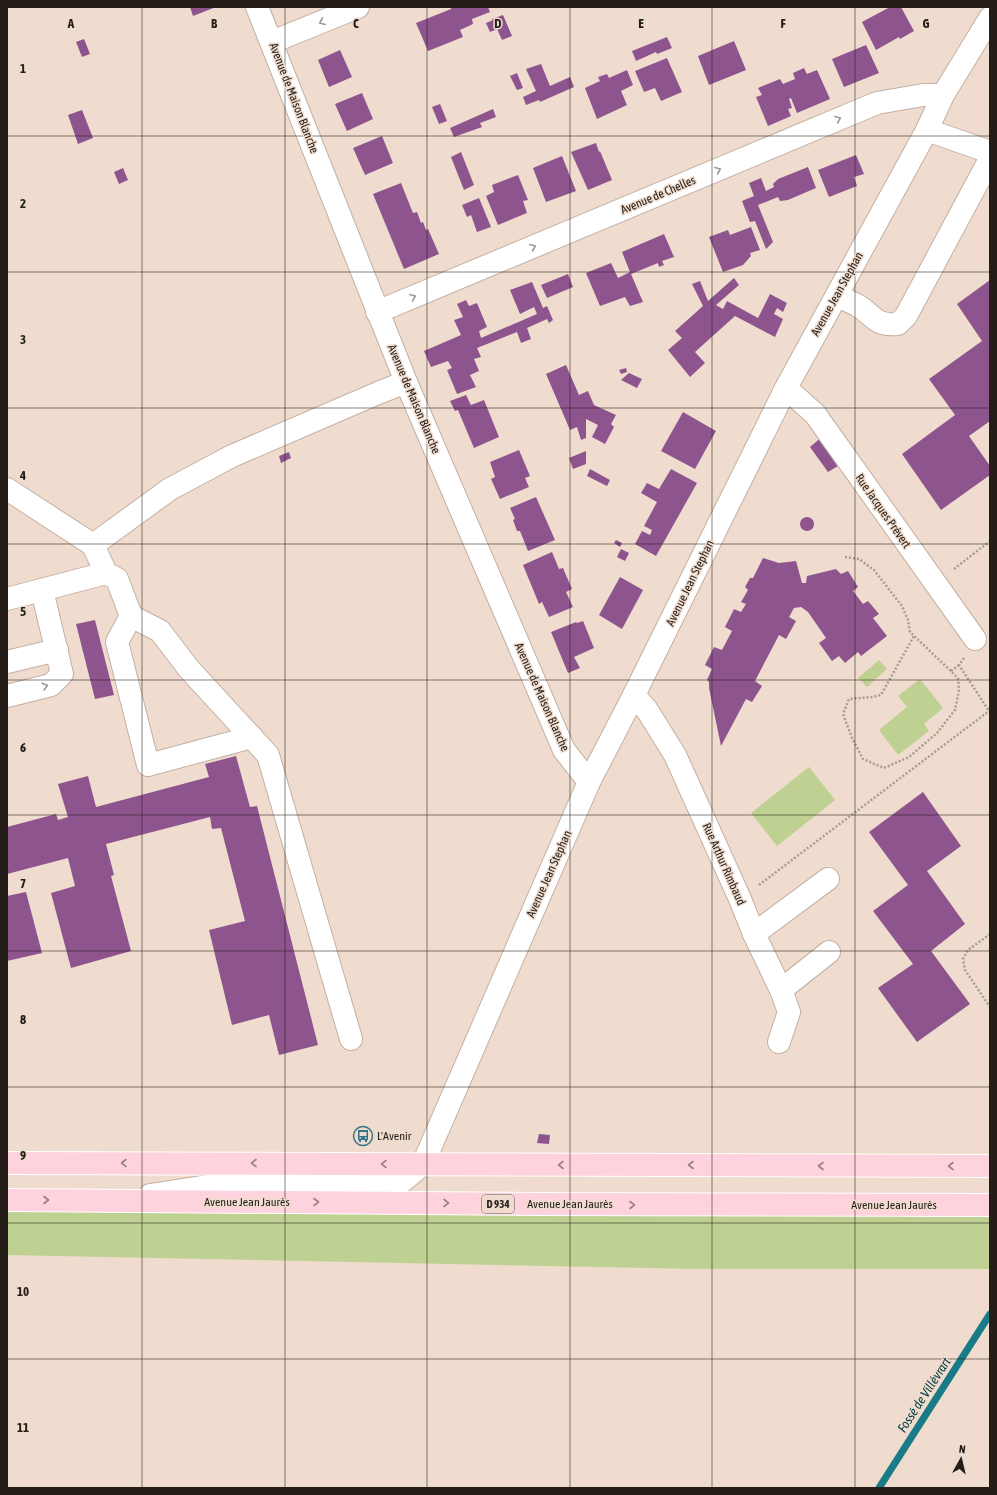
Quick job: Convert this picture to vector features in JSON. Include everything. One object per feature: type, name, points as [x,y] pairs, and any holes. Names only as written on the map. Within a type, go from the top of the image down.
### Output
[{"type":"main road","points":[[7,1163],[990,1166]]},
{"type":"main road","name":"Avenue Jean Jaurès","points":[[7,1200],[545,1204],[990,1205]]},
{"type":"street","name":"Avenue de Maison Blanche","points":[[257,7],[406,382],[564,750],[589,782]]},
{"type":"street","points":[[272,42],[358,7]]},
{"type":"street","name":"Avenue Jean Stephan","points":[[423,1164],[589,782],[634,695],[786,388],[927,130],[943,95],[990,18]]},
{"type":"street","name":"Avenue de Chelles","points":[[377,312],[876,103],[922,95],[943,95]]},
{"type":"street","points":[[927,130],[990,152]]},
{"type":"street","points":[[837,295],[858,306],[878,322],[886,325],[898,324],[906,316],[990,159]]},
{"type":"street","points":[[93,545],[170,489],[232,456],[378,392],[406,382]]},
{"type":"street","name":"Rue Jacques Prévert","points":[[786,388],[815,414],[975,639]]},
{"type":"street","points":[[7,489],[74,531],[93,545],[106,573],[117,580],[131,616],[160,631],[189,669],[268,755],[351,1039]]},
{"type":"street","points":[[7,599],[106,573]]},
{"type":"street","points":[[7,696],[51,685],[62,674],[42,590]]},
{"type":"street","points":[[131,616],[118,642],[148,765],[252,737]]},
{"type":"street","points":[[7,662],[57,650]]},
{"type":"street","name":"Rue Arthur Rimbaud","points":[[634,695],[647,710],[674,755],[740,899],[754,934],[781,990],[789,1012],[779,1042]]},
{"type":"street","points":[[754,934],[828,879]]},
{"type":"street","points":[[781,990],[829,952]]},
{"type":"street","points":[[108,1201],[208,1186],[399,1184],[423,1164]]},
{"type":"path","points":[[935,583],[990,541]]},
{"type":"path","points":[[845,557],[859,559],[874,570],[902,606],[908,620],[910,632],[958,678],[959,690],[955,710],[937,733],[909,757],[884,768],[863,759],[852,738],[843,714],[849,699],[872,698],[881,695],[914,636]]},
{"type":"path","points":[[951,671],[960,665],[975,639]]},
{"type":"path","points":[[740,899],[990,712],[960,665]]},
{"type":"path","points":[[990,934],[968,950],[963,959],[965,970],[990,1007]]},
{"type":"green space","points":[[879,660],[887,669],[867,687],[858,678]]},
{"type":"green space","points":[[920,679],[943,708],[924,724],[929,731],[898,755],[879,730],[907,707],[898,696]]},
{"type":"green space","points":[[809,767],[835,800],[777,846],[751,813]]},
{"type":"green space","points":[[7,1210],[990,1214],[990,1269],[698,1269],[7,1255]]},
{"type":"building","points":[[190,7],[216,7],[193,16]]},
{"type":"building","points":[[451,7],[488,7],[490,12],[472,19],[473,24],[460,30],[463,37],[428,51],[416,23],[451,9]]},
{"type":"building","points":[[890,7],[901,7],[914,31],[900,39],[899,37],[876,50],[862,22]]},
{"type":"building","points":[[503,15],[512,36],[502,40],[497,29],[490,32],[486,23]]},
{"type":"building","points":[[667,37],[672,48],[657,54],[656,52],[636,61],[632,51]]},
{"type":"building","points":[[84,39],[90,54],[82,57],[76,42]]},
{"type":"building","points":[[734,41],[746,70],[709,85],[698,56]]},
{"type":"building","points":[[866,45],[879,73],[844,87],[832,59]]},
{"type":"building","points":[[340,50],[352,77],[329,87],[318,60]]},
{"type":"building","points":[[667,58],[682,92],[661,101],[655,88],[644,92],[635,71]]},
{"type":"building","points":[[541,64],[550,86],[570,77],[574,87],[540,102],[539,100],[526,105],[523,97],[536,91],[526,69]]},
{"type":"building","points":[[804,68],[807,74],[817,70],[830,99],[797,113],[791,98],[789,99],[792,108],[788,109],[791,116],[768,126],[756,97],[762,95],[758,88],[780,79],[783,84],[795,79],[793,73]]},
{"type":"building","points":[[627,70],[633,85],[621,91],[627,105],[597,119],[585,88],[600,81],[598,77],[607,74],[609,78]]},
{"type":"building","points":[[517,73],[523,88],[517,90],[510,76]]},
{"type":"building","points":[[362,93],[373,119],[347,131],[335,104]]},
{"type":"building","points":[[440,104],[447,121],[439,124],[432,107]]},
{"type":"building","points":[[493,109],[496,117],[480,123],[482,127],[454,137],[450,128]]},
{"type":"building","points":[[82,110],[93,138],[78,144],[68,115]]},
{"type":"building","points":[[382,136],[393,163],[365,175],[353,148]]},
{"type":"building","points":[[596,143],[612,180],[588,190],[571,152]]},
{"type":"building","points":[[461,152],[474,185],[464,190],[451,157]]},
{"type":"building","points":[[856,155],[864,174],[854,177],[857,186],[829,197],[818,170]]},
{"type":"building","points":[[562,156],[576,191],[546,202],[533,168]]},
{"type":"building","points":[[808,167],[816,188],[788,200],[780,201],[778,197],[758,205],[773,242],[766,249],[755,221],[750,222],[742,201],[754,196],[749,183],[761,178],[766,191],[774,187],[773,184],[778,179]]},
{"type":"building","points":[[123,168],[128,180],[119,184],[114,172]]},
{"type":"building","points":[[518,175],[528,200],[523,201],[527,213],[498,225],[486,196],[494,192],[492,185]]},
{"type":"building","points":[[401,183],[413,213],[417,212],[421,223],[423,222],[426,230],[428,229],[439,254],[404,269],[373,194]]},
{"type":"building","points":[[479,198],[491,227],[477,232],[471,215],[467,217],[462,205]]},
{"type":"building","points":[[751,227],[760,250],[750,253],[751,256],[743,265],[723,272],[709,237],[728,230],[730,235]]},
{"type":"building","points":[[664,234],[674,257],[662,261],[664,265],[659,267],[658,263],[631,274],[643,302],[630,306],[625,297],[600,306],[586,273],[611,263],[618,278],[630,272],[622,252]]},
{"type":"building","points":[[568,274],[573,287],[547,298],[541,285]]},
{"type":"building","points":[[734,278],[739,285],[716,305],[723,309],[727,301],[758,318],[770,294],[787,303],[783,312],[777,308],[774,314],[783,319],[775,337],[735,316],[695,352],[705,363],[690,377],[668,350],[682,338],[675,331],[703,306],[692,284],[700,281],[708,301]]},
{"type":"building","points":[[990,280],[990,421],[969,436],[990,466],[990,475],[941,510],[902,454],[955,415],[929,379],[982,341],[957,304]]},
{"type":"building","points":[[532,282],[543,308],[547,306],[553,320],[549,323],[547,319],[527,328],[531,339],[521,343],[517,332],[477,348],[481,357],[474,359],[479,371],[470,375],[476,387],[457,394],[447,370],[452,368],[448,361],[431,367],[424,351],[461,335],[454,320],[463,317],[457,304],[466,300],[469,306],[477,303],[487,327],[479,331],[481,338],[537,314],[534,307],[520,314],[510,290]]},
{"type":"building","points":[[566,365],[579,395],[588,391],[594,405],[616,415],[611,424],[614,427],[605,444],[592,437],[598,425],[586,419],[586,438],[581,440],[577,427],[570,430],[546,374]]},
{"type":"building","points":[[626,368],[627,372],[621,374],[619,370]]},
{"type":"building","points":[[629,373],[642,379],[637,388],[621,380]]},
{"type":"building","points":[[466,395],[471,405],[484,400],[499,437],[474,448],[458,410],[455,411],[450,401]]},
{"type":"building","points":[[683,412],[716,431],[695,469],[661,451]]},
{"type":"building","points":[[823,436],[843,463],[828,472],[810,447]]},
{"type":"building","points":[[519,450],[530,476],[525,478],[529,487],[500,499],[491,479],[495,477],[490,462]]},
{"type":"building","points":[[586,451],[586,464],[573,469],[569,458]]},
{"type":"building","points":[[289,452],[291,458],[281,463],[279,456]]},
{"type":"building","points":[[590,469],[610,480],[607,486],[587,476]]},
{"type":"building","points":[[671,469],[697,483],[656,556],[635,544],[642,531],[650,535],[652,530],[644,526],[657,502],[641,493],[647,483],[659,489]]},
{"type":"building","points":[[536,497],[555,540],[528,551],[520,531],[517,531],[513,520],[515,519],[510,508]]},
{"type":"building","points":[[804,517],[810,517],[814,521],[814,527],[810,531],[804,531],[800,527],[800,521]]},
{"type":"building","points":[[616,540],[622,543],[620,547],[614,543]]},
{"type":"building","points":[[621,549],[629,553],[625,561],[617,557]]},
{"type":"building","points":[[552,552],[559,569],[563,568],[572,589],[566,592],[573,607],[549,617],[542,602],[539,604],[523,565]]},
{"type":"building","points":[[763,558],[779,563],[796,561],[802,583],[806,583],[807,576],[836,569],[841,574],[848,571],[858,587],[853,591],[863,604],[868,601],[879,614],[873,618],[887,636],[861,656],[858,652],[845,663],[839,656],[832,661],[819,643],[826,638],[808,612],[801,607],[794,608],[789,617],[796,621],[786,639],[779,635],[755,681],[762,686],[752,702],[746,699],[721,746],[709,682],[707,680],[712,669],[705,665],[714,647],[722,650],[732,631],[725,627],[734,609],[741,612],[746,604],[741,602],[748,590],[745,587],[750,578],[753,578]]},
{"type":"building","points":[[620,577],[643,590],[622,629],[599,615]]},
{"type":"building","points":[[95,620],[114,695],[95,699],[76,624]]},
{"type":"building","points":[[583,621],[594,648],[574,657],[580,668],[568,673],[551,632],[576,622]]},
{"type":"building","points":[[236,756],[250,807],[257,806],[318,1045],[279,1055],[269,1015],[232,1025],[209,930],[245,921],[221,828],[212,829],[210,817],[106,844],[114,875],[111,876],[131,951],[71,968],[51,893],[75,886],[68,858],[7,874],[7,827],[56,814],[58,820],[68,817],[58,784],[88,776],[96,807],[209,777],[205,764]]},
{"type":"building","points":[[923,792],[961,846],[927,871],[965,924],[931,951],[970,1004],[917,1042],[878,988],[913,964],[873,911],[908,885],[869,832]]},
{"type":"building","points":[[26,892],[42,953],[7,961],[7,896]]},
{"type":"building","points":[[539,1134],[550,1135],[549,1144],[537,1143]]},
{"type":"waterway","name":"Fossé de Villévrart","points":[[879,1488],[990,1314]]},
{"type":"place","name":"L'Avenir","points":[[363,1136]]}]
